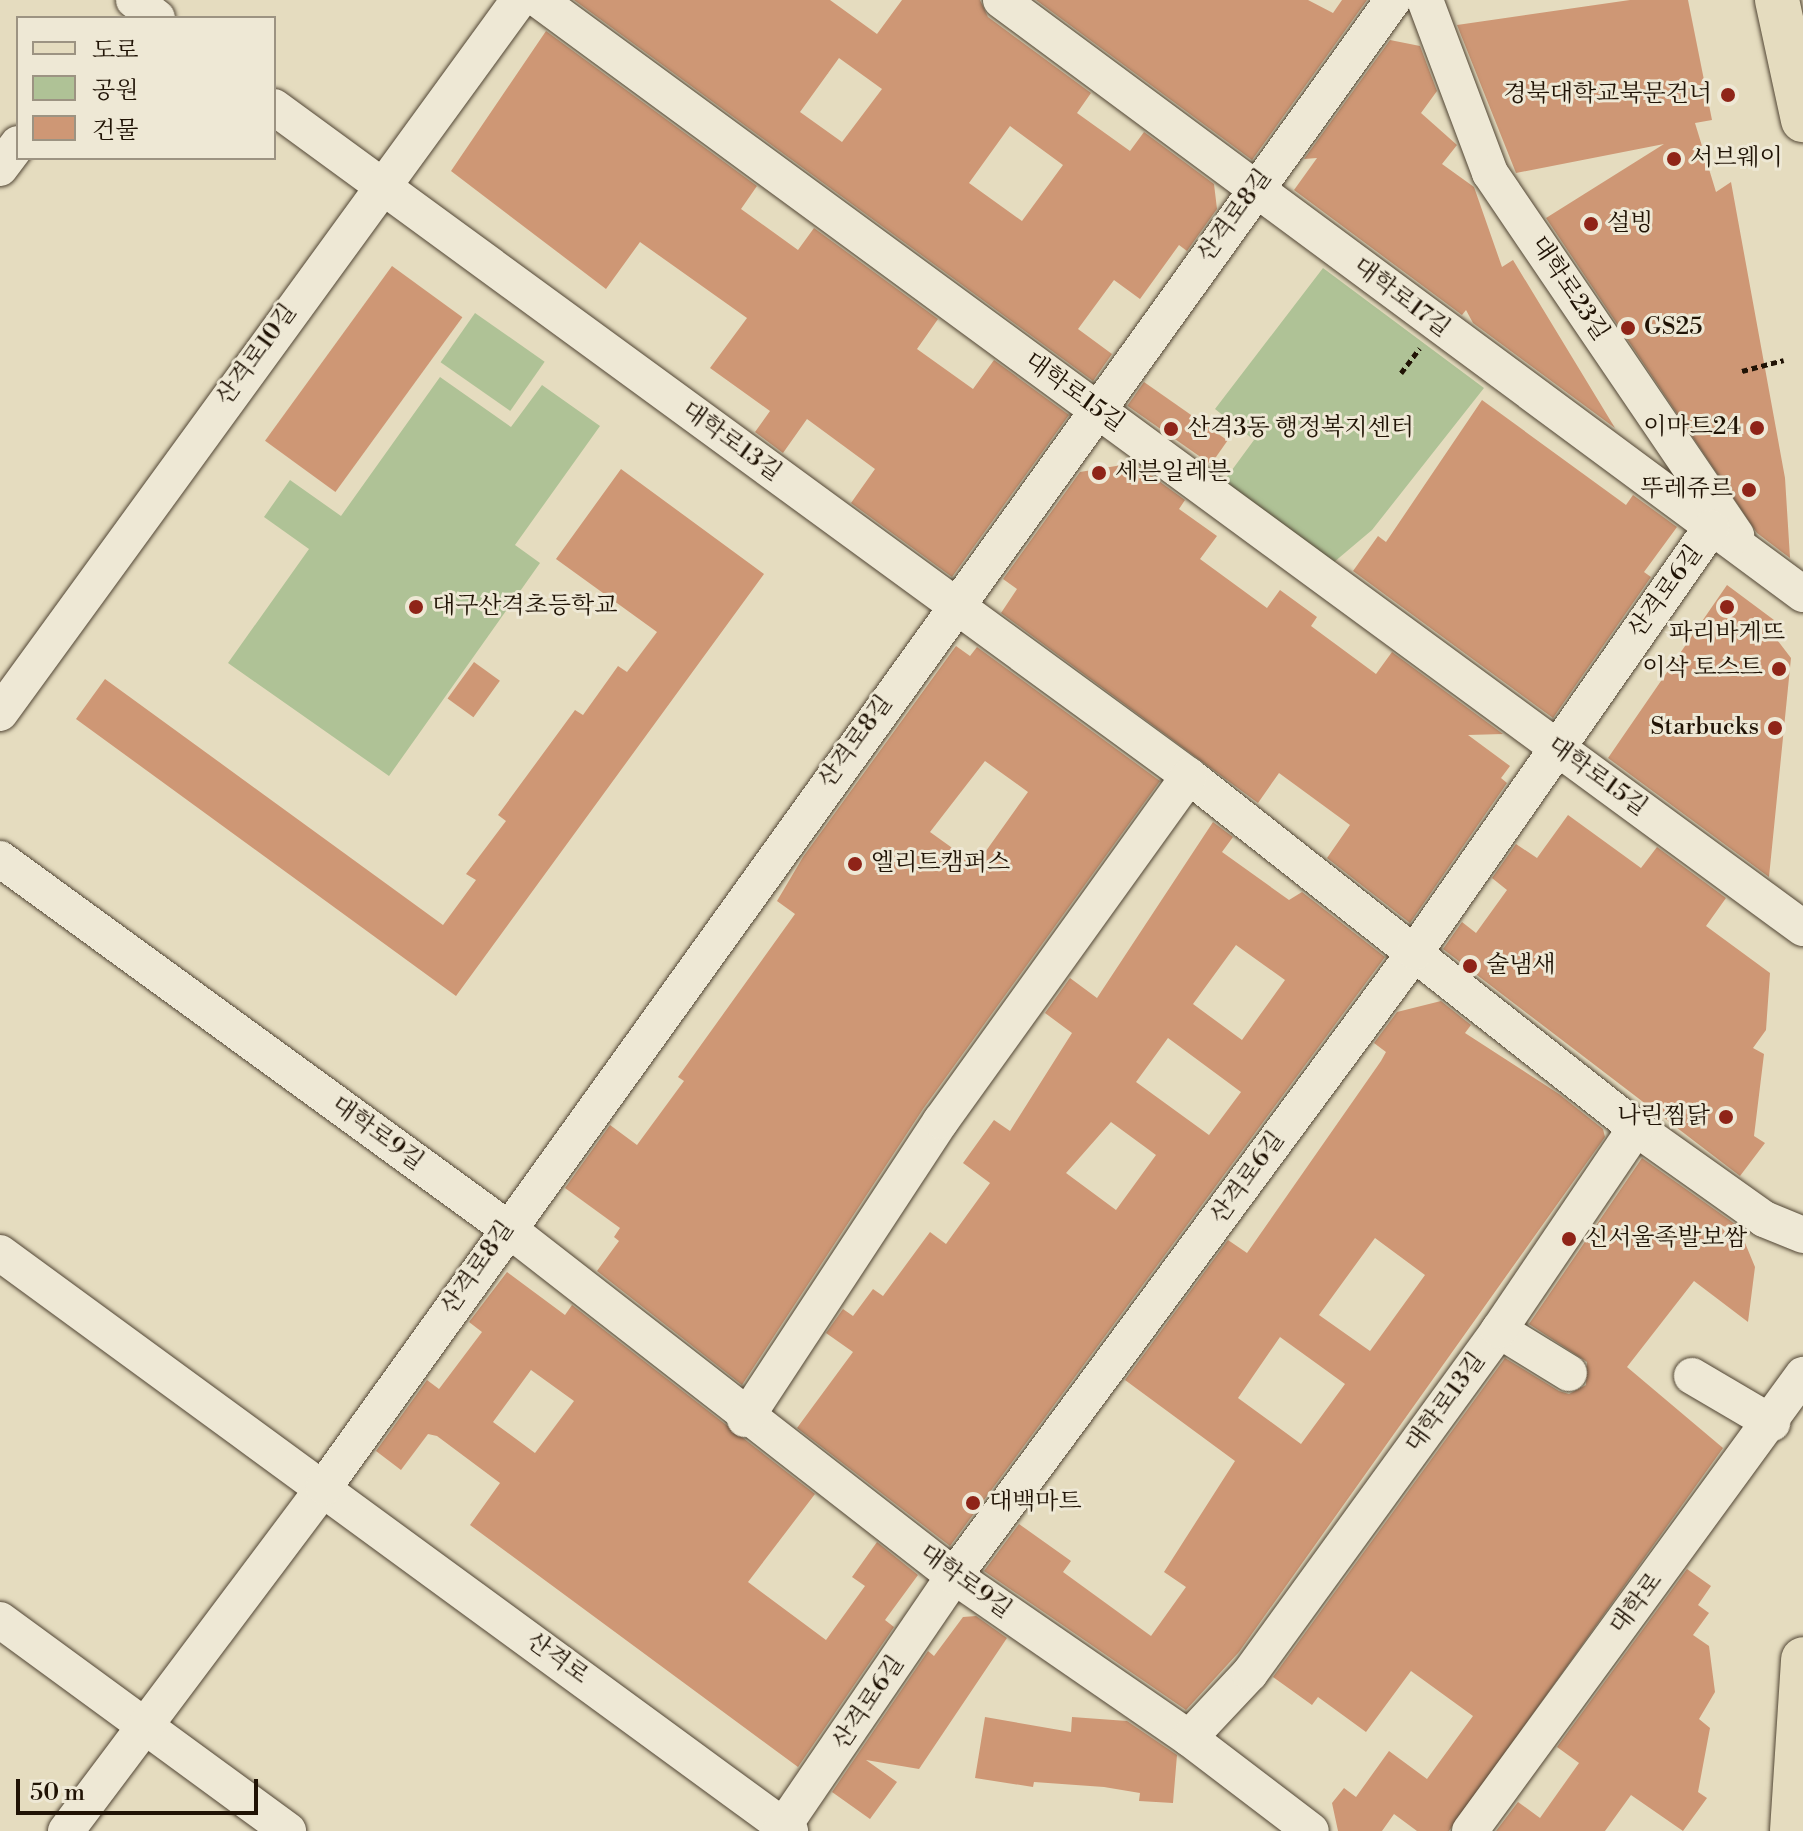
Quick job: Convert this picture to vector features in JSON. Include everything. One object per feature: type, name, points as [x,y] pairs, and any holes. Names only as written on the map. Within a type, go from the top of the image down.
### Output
[{"type":"main road","points":[[1777,0],[1803,120]]},
{"type":"main road","points":[[1787,1820],[1803,1659]]},
{"type":"street","points":[[134,0],[154,16]]},
{"type":"street","name":"산격로10길","points":[[0,713],[378,186],[519,0]]},
{"type":"street","name":"대학로15길","points":[[539,0],[1803,928]]},
{"type":"street","name":"대학로17길","points":[[1001,0],[1803,594]]},
{"type":"street","name":"산격로8길","points":[[324,1487],[1095,408],[1393,0]]},
{"type":"street","name":"대학로23길","points":[[1425,0],[1490,173],[1752,559]]},
{"type":"street","name":"대학로13길","points":[[276,109],[1189,776],[1636,1128],[1764,1219],[1803,1235]]},
{"type":"street","points":[[0,168],[16,147]]},
{"type":"street","name":"산격로6길","points":[[785,1829],[954,1576],[1415,952],[1555,747],[1711,528]]},
{"type":"street","points":[[745,1419],[929,1138],[1189,776]]},
{"type":"street","name":"대학로9길","points":[[0,859],[507,1228],[745,1419],[954,1576],[1189,1738],[1311,1831]]},
{"type":"street","name":"대학로13길","points":[[1189,1738],[1250,1673],[1499,1330],[1636,1128]]},
{"type":"street","name":"산격로","points":[[0,1253],[324,1487],[785,1829]]},
{"type":"street","points":[[1499,1330],[1569,1373]]},
{"type":"street","name":"대학로","points":[[1470,1831],[1772,1423],[1803,1375]]},
{"type":"street","points":[[1692,1376],[1772,1423]]},
{"type":"street","points":[[66,1831],[324,1487]]},
{"type":"street","points":[[0,1620],[288,1831]]},
{"type":"path","points":[[1742,371],[1784,360]]},
{"type":"green space","points":[[1323,268],[1484,388],[1372,530],[1327,568],[1218,489],[1254,440],[1215,409]]},
{"type":"green space","points":[[475,313],[545,362],[510,411],[441,362]]},
{"type":"green space","points":[[440,377],[511,427],[542,385],[600,426],[515,545],[540,563],[389,776],[228,663],[309,549],[264,517],[290,480],[341,516]]},
{"type":"building","points":[[574,0],[830,0],[877,34],[902,0],[980,0],[988,17],[1091,93],[1077,113],[1130,151],[1144,132],[1214,184],[1217,209],[1187,251],[1179,245],[1140,299],[1114,280],[1078,329],[1112,354],[1093,381]],"holes":[[[839,58],[882,89],[842,142],[800,112]],[[1010,126],[1063,165],[1022,221],[969,183]]]},
{"type":"building","points":[[1036,0],[1308,0],[1333,13],[1342,0],[1367,0],[1252,160]]},
{"type":"building","points":[[1630,0],[1688,0],[1712,120],[1695,123],[1716,192],[1731,182],[1785,478],[1790,558],[1757,533],[1546,218],[1664,144],[1516,173],[1457,25]]},
{"type":"building","points":[[546,31],[757,186],[741,209],[798,250],[814,228],[938,319],[917,349],[973,389],[994,360],[1069,415],[952,577],[851,503],[875,469],[807,419],[783,453],[755,432],[770,411],[710,368],[747,318],[640,242],[606,289],[451,171]]},
{"type":"building","points":[[1390,40],[1420,46],[1437,91],[1421,113],[1457,145],[1442,164],[1474,187],[1502,267],[1513,260],[1615,428],[1473,323],[1466,310],[1462,315],[1294,190],[1317,158],[1304,159]]},
{"type":"building","points":[[392,266],[462,317],[335,492],[265,441]]},
{"type":"building","points":[[1144,382],[1228,441],[1211,464],[1127,406]]},
{"type":"building","points":[[1482,400],[1626,505],[1633,495],[1677,527],[1644,572],[1651,577],[1553,718],[1353,571],[1378,536],[1386,542]]},
{"type":"building","points":[[1134,463],[1185,500],[1179,509],[1217,536],[1200,559],[1267,608],[1280,590],[1317,617],[1311,626],[1376,674],[1392,652],[1503,734],[1468,735],[1510,766],[1501,778],[1507,783],[1410,923],[1327,858],[1350,825],[1279,773],[1258,803],[1001,613],[1017,589],[1003,579],[1080,472]]},
{"type":"building","points":[[621,469],[764,574],[456,996],[76,719],[105,679],[443,925],[476,880],[466,874],[506,821],[498,815],[575,710],[583,715],[618,666],[627,672],[657,632],[556,559]]},
{"type":"building","points":[[1727,585],[1774,620],[1768,628],[1791,658],[1769,877],[1608,758]]},
{"type":"building","points":[[956,646],[970,656],[977,647],[1160,781],[923,1109],[742,1385],[597,1271],[619,1241],[614,1237],[620,1228],[565,1188],[610,1125],[637,1145],[684,1081],[678,1077],[795,914],[777,901],[803,857]],"holes":[[[985,761],[1028,792],[976,865],[930,832]]]},
{"type":"building","points":[[474,662],[500,681],[473,717],[448,698]]},
{"type":"building","points":[[1568,815],[1641,868],[1657,847],[1726,898],[1706,926],[1770,973],[1766,1030],[1753,1048],[1764,1054],[1754,1136],[1765,1143],[1740,1176],[1443,949],[1462,922],[1476,933],[1507,890],[1492,878],[1516,844],[1537,858]]},
{"type":"building","points":[[1213,822],[1233,837],[1222,852],[1289,900],[1302,892],[1385,957],[950,1546],[797,1428],[853,1352],[826,1333],[843,1309],[853,1316],[873,1289],[883,1296],[930,1232],[946,1244],[990,1183],[963,1163],[994,1120],[1010,1131],[1072,1033],[1045,1013],[1070,978],[1097,998]],"holes":[[[1236,945],[1285,980],[1242,1040],[1193,1004]],[[1168,1038],[1241,1092],[1209,1135],[1136,1082]],[[1111,1122],[1156,1155],[1116,1210],[1066,1173]]]},
{"type":"building","points":[[1441,1001],[1471,1025],[1465,1033],[1559,1094],[1603,1129],[1605,1137],[1239,1652],[1186,1710],[984,1571],[1019,1524],[1071,1561],[1063,1572],[1151,1636],[1186,1587],[1164,1572],[1235,1461],[1125,1380],[1228,1240],[1247,1253],[1381,1061],[1386,1052],[1374,1043],[1397,1012]],"holes":[[[1375,1238],[1425,1275],[1370,1351],[1319,1315]],[[1280,1337],[1345,1384],[1301,1444],[1238,1398]]]},
{"type":"building","points":[[1642,1158],[1738,1226],[1755,1267],[1748,1322],[1694,1281],[1627,1367],[1723,1448],[1449,1831],[1417,1831],[1394,1814],[1382,1831],[1338,1831],[1332,1803],[1344,1788],[1356,1797],[1389,1751],[1427,1779],[1473,1716],[1411,1671],[1366,1732],[1318,1697],[1312,1705],[1273,1677],[1505,1358],[1559,1391],[1569,1394],[1586,1385],[1587,1362],[1529,1324]]},
{"type":"building","points":[[507,1272],[565,1315],[572,1305],[815,1494],[748,1582],[826,1640],[865,1586],[852,1577],[877,1542],[918,1575],[885,1620],[894,1627],[798,1767],[470,1525],[500,1483],[437,1436],[428,1434],[401,1470],[376,1451],[427,1380],[439,1389],[482,1332],[469,1322]],"holes":[[[531,1370],[574,1401],[535,1453],[493,1422]]]},
{"type":"building","points":[[1687,1569],[1711,1586],[1698,1605],[1709,1613],[1693,1635],[1709,1646],[1715,1692],[1699,1719],[1710,1728],[1698,1792],[1707,1798],[1683,1831],[1631,1795],[1605,1831],[1496,1831],[1518,1802],[1540,1818],[1579,1763],[1557,1747]]},
{"type":"building","points":[[976,1616],[1007,1638],[919,1769],[866,1760],[897,1782],[870,1819],[832,1792],[928,1651],[934,1656],[963,1617]]},
{"type":"building","points":[[985,1717],[1071,1732],[1072,1717],[1127,1721],[1177,1755],[1173,1803],[1139,1801],[1140,1793],[1104,1787],[1034,1782],[1033,1787],[975,1778]]},
{"type":"place","name":"경북대학교북문건너","points":[[1728,95]]},
{"type":"place","name":"서브웨이","points":[[1674,159]]},
{"type":"place","name":"설빙","points":[[1591,224]]},
{"type":"place","name":"GS25","points":[[1628,328]]},
{"type":"place","name":"이마트24","points":[[1757,428]]},
{"type":"place","name":"산격3동 행정복지센터","points":[[1171,429]]},
{"type":"place","name":"세븐일레븐","points":[[1099,473]]},
{"type":"place","name":"뚜레쥬르","points":[[1749,490]]},
{"type":"place","name":"대구산격초등학교","points":[[416,607]]},
{"type":"place","name":"파리바게뜨","points":[[1727,607]]},
{"type":"place","name":"이삭 토스트","points":[[1779,669]]},
{"type":"place","name":"Starbucks","points":[[1775,728]]},
{"type":"place","name":"엘리트캠퍼스","points":[[855,864]]},
{"type":"place","name":"술냄새","points":[[1470,966]]},
{"type":"place","name":"나린찜닭","points":[[1726,1117]]},
{"type":"place","name":"신서울족발보쌈","points":[[1569,1239]]},
{"type":"place","name":"대백마트","points":[[973,1503]]}]
